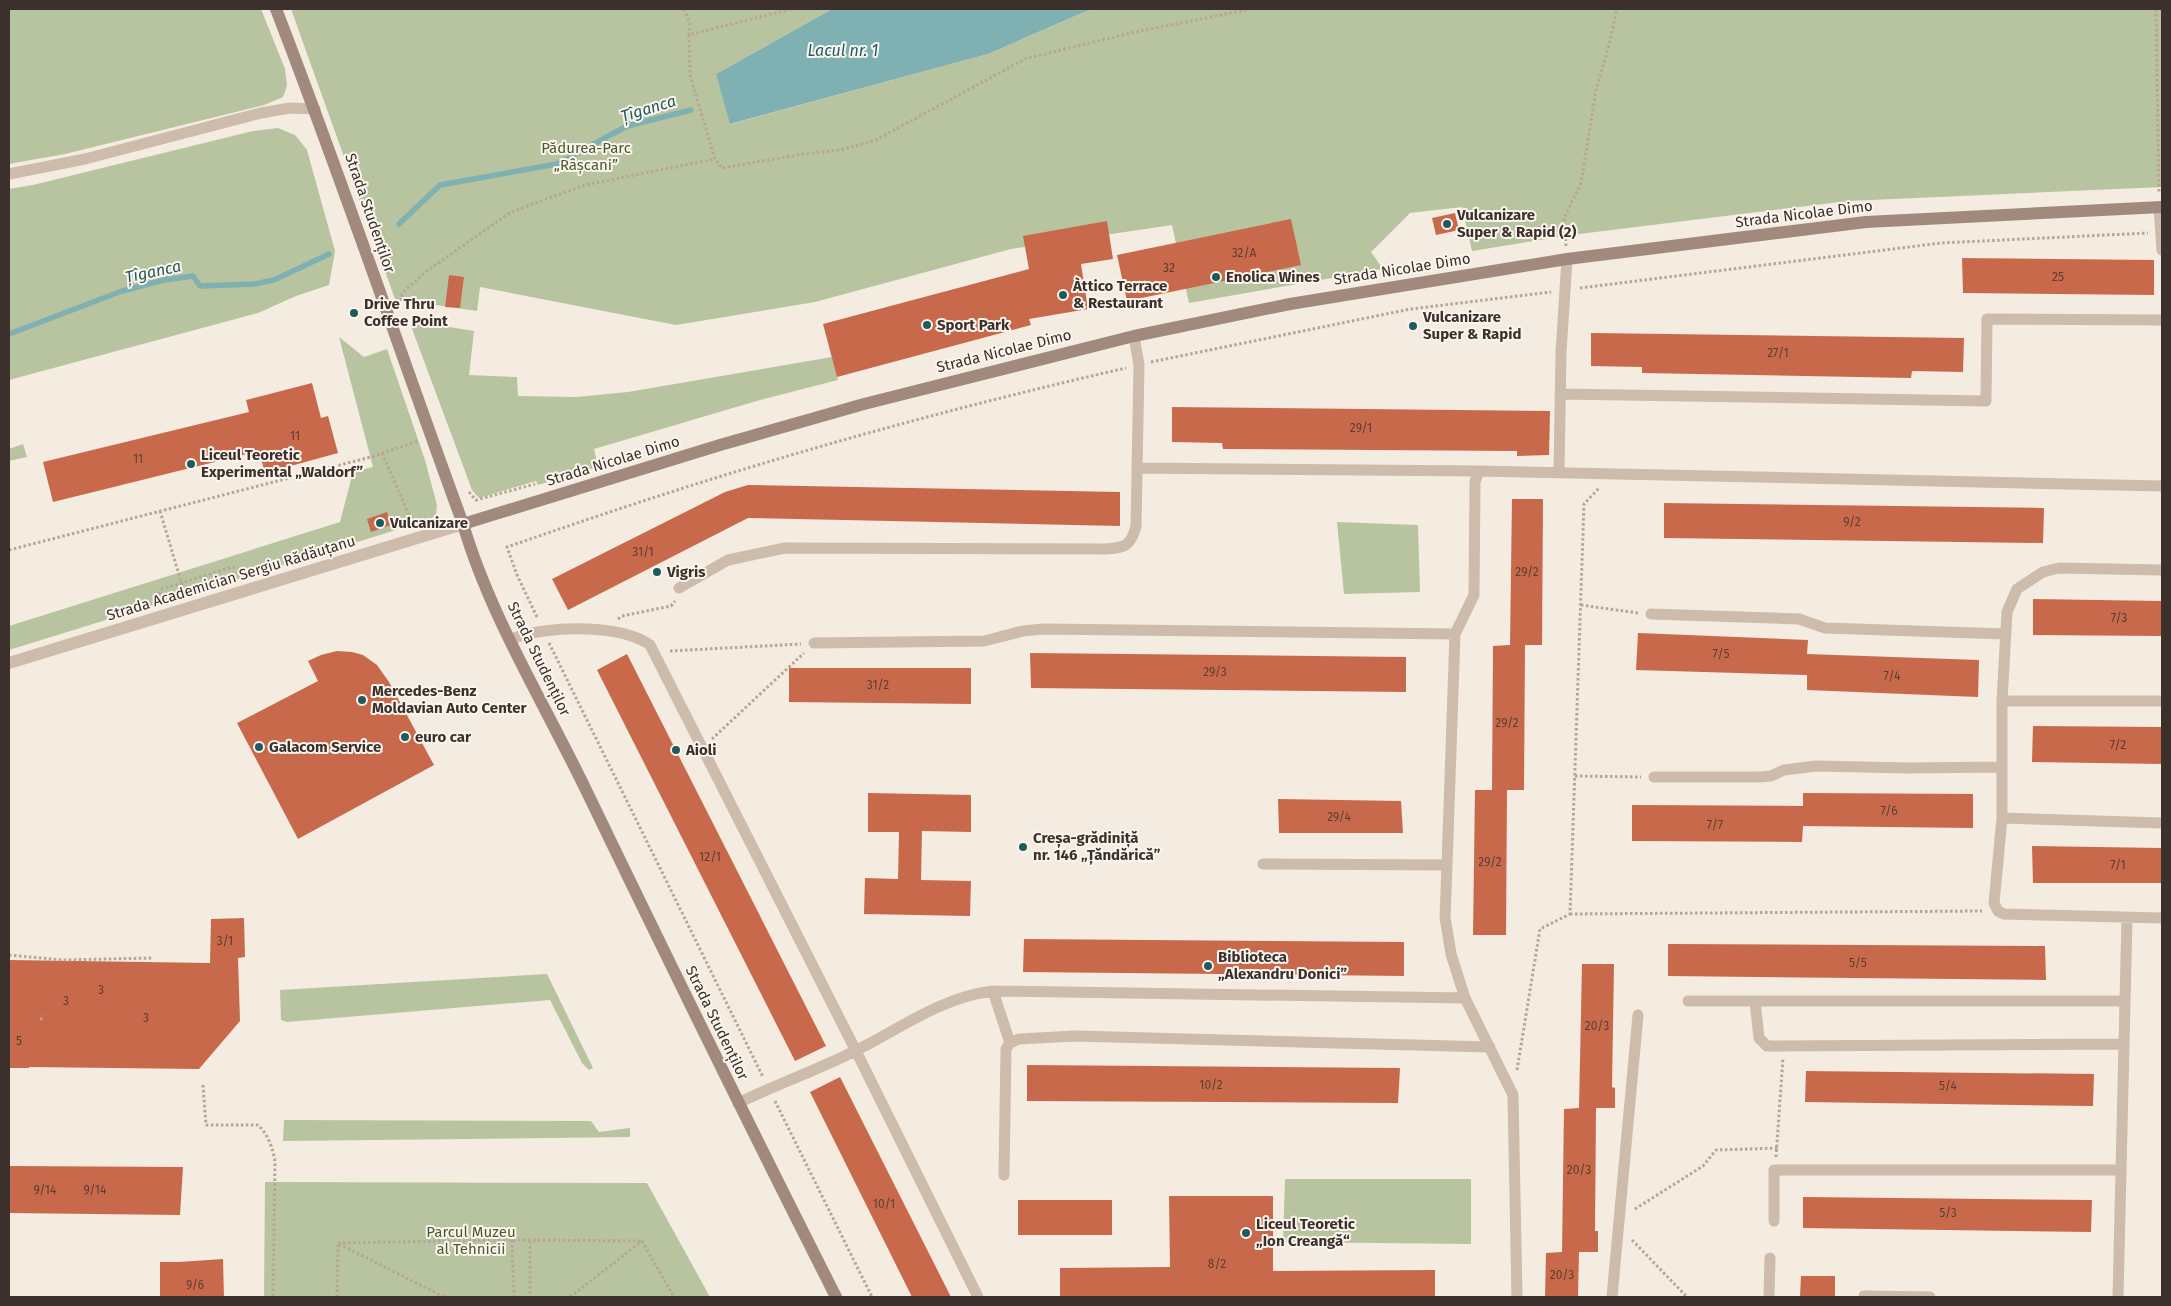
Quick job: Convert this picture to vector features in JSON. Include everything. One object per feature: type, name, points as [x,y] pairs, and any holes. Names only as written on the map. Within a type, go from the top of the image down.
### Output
[{"type":"main road","name":"Strada Studenților","points":[[276,9],[315,109],[463,524],[471,553],[510,639],[738,1103],[836,1297]]},
{"type":"main road","name":"Strada Nicolae Dimo","points":[[463,524],[720,445],[864,404],[1134,336],[1290,304],[1567,259],[1866,222],[2160,207]]},
{"type":"street","name":"Strada Academician Sergiu Rădăuțanu","points":[[9,663],[463,524]]},
{"type":"lane","points":[[9,174],[84,159],[260,113],[290,108],[315,109]]},
{"type":"lane","points":[[2160,207],[2162,250]]},
{"type":"lane","points":[[1558,472],[1567,259]]},
{"type":"lane","points":[[1560,394],[1986,401],[1987,319],[2162,320]]},
{"type":"lane","points":[[679,588],[728,560],[785,548],[1118,549],[1127,545],[1134,533],[1137,468],[1139,365],[1134,336]]},
{"type":"lane","points":[[1137,468],[1614,472],[2162,486]]},
{"type":"lane","points":[[1479,471],[1475,482],[1474,595],[1455,634],[1445,918],[1447,934],[1466,998],[1513,1095],[1517,1297]]},
{"type":"lane","points":[[2162,570],[2059,568],[2043,572],[2017,589],[2007,612],[2002,701],[2002,818],[1994,900],[1998,911],[2011,914],[2162,918]]},
{"type":"lane","points":[[1651,614],[1799,619],[1824,628],[2006,634]]},
{"type":"lane","points":[[814,643],[984,641],[1023,631],[1043,629],[1455,634]]},
{"type":"lane","points":[[510,639],[543,630],[589,630],[639,637],[650,646],[856,1051],[978,1297]]},
{"type":"lane","points":[[2002,701],[2162,701]]},
{"type":"lane","points":[[1654,777],[1759,778],[1771,776],[1790,768],[1816,766],[1908,768],[2002,767]]},
{"type":"lane","points":[[2002,818],[2162,823]]},
{"type":"lane","points":[[1263,864],[1446,865]]},
{"type":"lane","points":[[2118,1297],[2126,918]]},
{"type":"lane","points":[[738,1103],[768,1088],[818,1069],[856,1051],[939,1005],[962,996],[992,991],[1466,998]]},
{"type":"lane","points":[[992,991],[1010,1043]]},
{"type":"lane","points":[[1688,1001],[2124,1001]]},
{"type":"lane","points":[[1755,1001],[1759,1038],[1767,1046],[2123,1044]]},
{"type":"lane","points":[[1612,1297],[1638,1015]]},
{"type":"lane","points":[[1004,1175],[1006,1049],[1010,1043],[1018,1039],[1075,1036],[1490,1047]]},
{"type":"lane","points":[[1774,1222],[1774,1170],[2120,1170]]},
{"type":"lane","points":[[1770,1258],[1770,1297]]},
{"type":"lane","points":[[1864,1296],[1930,1297]]},
{"type":"path","points":[[684,9],[690,22],[690,75],[715,159],[722,168],[803,154],[840,150],[866,143],[1025,59],[1143,30],[1251,9]]},
{"type":"path","points":[[689,35],[791,9]]},
{"type":"path","points":[[1567,259],[1564,218],[1581,183],[1596,90],[1617,9]]},
{"type":"path","points":[[2156,9],[2160,207]]},
{"type":"path","points":[[401,302],[402,293],[427,271],[511,212],[586,185],[715,159]]},
{"type":"path","points":[[872,1297],[543,630],[517,575],[507,547],[709,480],[1049,385],[1411,309],[1941,243],[2161,232]]},
{"type":"path","points":[[9,550],[382,453],[422,440],[424,444]]},
{"type":"path","points":[[382,453],[415,529]]},
{"type":"path","points":[[1570,914],[1584,504],[1614,472]]},
{"type":"path","points":[[467,486],[470,494],[476,500],[535,484]]},
{"type":"path","points":[[160,511],[189,608]]},
{"type":"path","points":[[605,631],[622,616],[671,606],[678,598],[679,588]]},
{"type":"path","points":[[1581,605],[1651,614]]},
{"type":"path","points":[[653,652],[814,643]]},
{"type":"path","points":[[702,748],[814,643]]},
{"type":"path","points":[[1575,776],[1654,777]]},
{"type":"path","points":[[1513,1095],[1540,930],[1570,914],[1998,911]]},
{"type":"path","points":[[9,955],[62,960],[152,958]]},
{"type":"path","points":[[41,1020],[43,1015]]},
{"type":"path","points":[[1774,1170],[1778,1148],[1783,1046]]},
{"type":"path","points":[[203,1085],[206,1125],[258,1125],[266,1134],[273,1152],[275,1161],[273,1297]]},
{"type":"path","points":[[1687,1297],[1619,1223],[1703,1166],[1716,1150],[1778,1148]]},
{"type":"path","points":[[512,1240],[514,1297]]},
{"type":"path","points":[[338,1243],[512,1240],[642,1241]]},
{"type":"path","points":[[530,1241],[530,1297]]},
{"type":"path","points":[[570,1297],[642,1241]]},
{"type":"path","points":[[642,1241],[674,1297]]},
{"type":"path","points":[[337,1297],[338,1243]]},
{"type":"path","points":[[338,1243],[444,1297]]},
{"type":"green space","points":[[9,9],[261,9],[285,69],[287,86],[283,97],[264,105],[65,154],[9,164]]},
{"type":"green space","name":"Pădurea-Parc „Râșcani”","points":[[291,9],[832,9],[716,74],[731,124],[988,54],[1091,9],[2162,9],[2162,187],[1848,201],[1571,235],[1472,251],[1462,207],[1410,213],[1371,252],[1383,269],[1189,303],[1172,225],[1011,249],[815,302],[676,325],[480,287],[477,311],[395,299]]},
{"type":"green space","points":[[278,128],[295,135],[307,150],[335,251],[329,285],[296,296],[258,313],[9,380],[9,189],[33,185],[253,131]]},
{"type":"green space","points":[[418,322],[474,331],[469,375],[517,377],[518,396],[576,397],[628,392],[832,357],[838,380],[760,400],[594,449],[598,467],[538,485],[536,481],[479,498],[472,490],[411,326]]},
{"type":"green space","points":[[339,337],[364,357],[387,349],[425,460],[437,505],[436,516],[9,650],[9,626],[340,522],[353,472],[373,467]]},
{"type":"green space","points":[[23,444],[27,457],[9,461],[9,449]]},
{"type":"green space","points":[[1337,522],[1418,525],[1420,592],[1344,594]]},
{"type":"green space","points":[[547,974],[593,1068],[589,1070],[582,1063],[550,1000],[287,1022],[281,1020],[280,990]]},
{"type":"green space","points":[[284,1120],[591,1121],[599,1132],[630,1128],[630,1137],[283,1141]]},
{"type":"green space","points":[[1285,1179],[1471,1179],[1471,1244],[1283,1242]]},
{"type":"green space","name":"Parcul Muzeu al Tehnicii","points":[[265,1182],[647,1183],[710,1297],[264,1297]]},
{"type":"water","name":"Lacul nr. 1","points":[[832,9],[1091,9],[988,54],[730,124],[716,74]]},
{"type":"building","points":[[1455,213],[1459,230],[1436,235],[1432,218]]},
{"type":"building","points":[[1291,219],[1301,265],[1127,301],[1117,255]]},
{"type":"building","name":"Sport Park","points":[[1107,221],[1113,259],[1081,264],[1088,309],[1029,319],[1031,325],[837,377],[823,324],[1029,269],[1023,236]]},
{"type":"building","points":[[1962,258],[2154,260],[2154,295],[1963,293]]},
{"type":"building","points":[[449,275],[464,277],[460,308],[445,307]]},
{"type":"building","points":[[1591,333],[1964,338],[1963,372],[1912,371],[1911,378],[1642,373],[1642,367],[1591,366]]},
{"type":"building","points":[[312,383],[321,418],[328,416],[338,453],[265,473],[259,451],[53,502],[43,462],[249,412],[246,400]]},
{"type":"building","points":[[1172,407],[1550,411],[1549,455],[1517,456],[1517,451],[1223,449],[1222,443],[1172,442]]},
{"type":"building","points":[[748,485],[1120,492],[1120,526],[748,518],[568,610],[552,579],[725,492]]},
{"type":"building","points":[[1512,499],[1543,499],[1542,645],[1525,645],[1524,790],[1507,790],[1506,935],[1473,935],[1475,790],[1492,790],[1493,646],[1510,645]]},
{"type":"building","points":[[1664,503],[2044,508],[2043,543],[1664,538]]},
{"type":"building","points":[[387,512],[391,525],[371,532],[367,519]]},
{"type":"building","points":[[2033,599],[2162,601],[2162,636],[2033,635]]},
{"type":"building","points":[[1638,633],[1808,640],[1807,654],[1979,660],[1978,697],[1807,690],[1807,675],[1636,670]]},
{"type":"building","points":[[337,651],[363,655],[377,665],[389,682],[434,765],[298,839],[237,723],[318,681],[308,661]]},
{"type":"building","points":[[1030,653],[1406,657],[1406,692],[1031,688]]},
{"type":"building","points":[[627,654],[826,1046],[795,1061],[597,670]]},
{"type":"building","points":[[789,668],[971,668],[971,704],[789,702]]},
{"type":"building","points":[[2033,726],[2162,727],[2162,764],[2032,762]]},
{"type":"building","points":[[868,793],[971,795],[971,832],[922,831],[921,880],[971,881],[970,916],[864,914],[865,878],[898,879],[899,832],[868,832]]},
{"type":"building","points":[[1803,793],[1973,794],[1973,828],[1803,826],[1802,842],[1632,841],[1632,805],[1803,806]]},
{"type":"building","points":[[1278,799],[1401,801],[1403,833],[1279,833]]},
{"type":"building","points":[[2032,846],[2162,848],[2162,883],[2033,883]]},
{"type":"building","points":[[244,918],[245,957],[238,958],[240,1021],[199,1069],[9,1068],[9,960],[210,963],[211,919]]},
{"type":"building","points":[[1024,939],[1404,942],[1404,976],[1023,972]]},
{"type":"building","points":[[1668,944],[2045,946],[2046,980],[1668,976]]},
{"type":"building","points":[[1582,964],[1614,964],[1612,1087],[1615,1088],[1615,1108],[1596,1108],[1595,1231],[1598,1231],[1598,1252],[1579,1252],[1578,1297],[1545,1297],[1546,1253],[1562,1252],[1564,1109],[1579,1108]]},
{"type":"building","points":[[1027,1065],[1400,1068],[1398,1103],[1027,1101]]},
{"type":"building","points":[[1806,1071],[2094,1074],[2093,1106],[1805,1102]]},
{"type":"building","points":[[840,1077],[951,1297],[912,1297],[810,1092]]},
{"type":"building","points":[[9,1166],[183,1167],[180,1215],[9,1213]]},
{"type":"building","points":[[1169,1196],[1273,1196],[1273,1271],[1435,1270],[1435,1297],[1060,1297],[1060,1268],[1170,1267]]},
{"type":"building","points":[[1803,1197],[2092,1200],[2091,1232],[1803,1228]]},
{"type":"building","points":[[1018,1200],[1112,1200],[1112,1235],[1018,1235]]},
{"type":"building","points":[[223,1259],[224,1297],[160,1297],[160,1262]]},
{"type":"building","points":[[1801,1276],[1835,1276],[1835,1297],[1800,1297]]},
{"type":"waterway","name":"Țîganca","points":[[399,224],[440,185],[557,164],[627,126],[691,110]]},
{"type":"waterway","name":"Țîganca","points":[[9,334],[122,291],[164,280],[193,276],[200,286],[254,284],[274,280],[329,254]]},
{"type":"place","name":"Vulcanizare Super & Rapid (2)","points":[[1447,224]]},
{"type":"place","name":"Enolica Wines","points":[[1216,277]]},
{"type":"place","name":"Àttico Terrace & Restaurant","points":[[1063,295]]},
{"type":"place","name":"Drive Thru Coffee Point","points":[[354,313]]},
{"type":"place","name":"Sport Park","points":[[927,325]]},
{"type":"place","name":"Vulcanizare Super & Rapid","points":[[1413,326]]},
{"type":"place","name":"Liceul Teoretic Experimental „Waldorf”","points":[[191,464]]},
{"type":"place","name":"Vulcanizare","points":[[380,523]]},
{"type":"place","name":"Vigris","points":[[657,572]]},
{"type":"place","name":"Mercedes-Benz Moldavian Auto Center","points":[[362,700]]},
{"type":"place","name":"euro car","points":[[405,737]]},
{"type":"place","name":"Galacom Service","points":[[259,747]]},
{"type":"place","name":"Aioli","points":[[676,750]]},
{"type":"place","name":"Creșa-grădiniță nr. 146 „Țăndărică”","points":[[1023,847]]},
{"type":"place","name":"Biblioteca „Alexandru Donici”","points":[[1208,966]]},
{"type":"place","name":"Liceul Teoretic „Ion Creangă“","points":[[1246,1233]]}]
